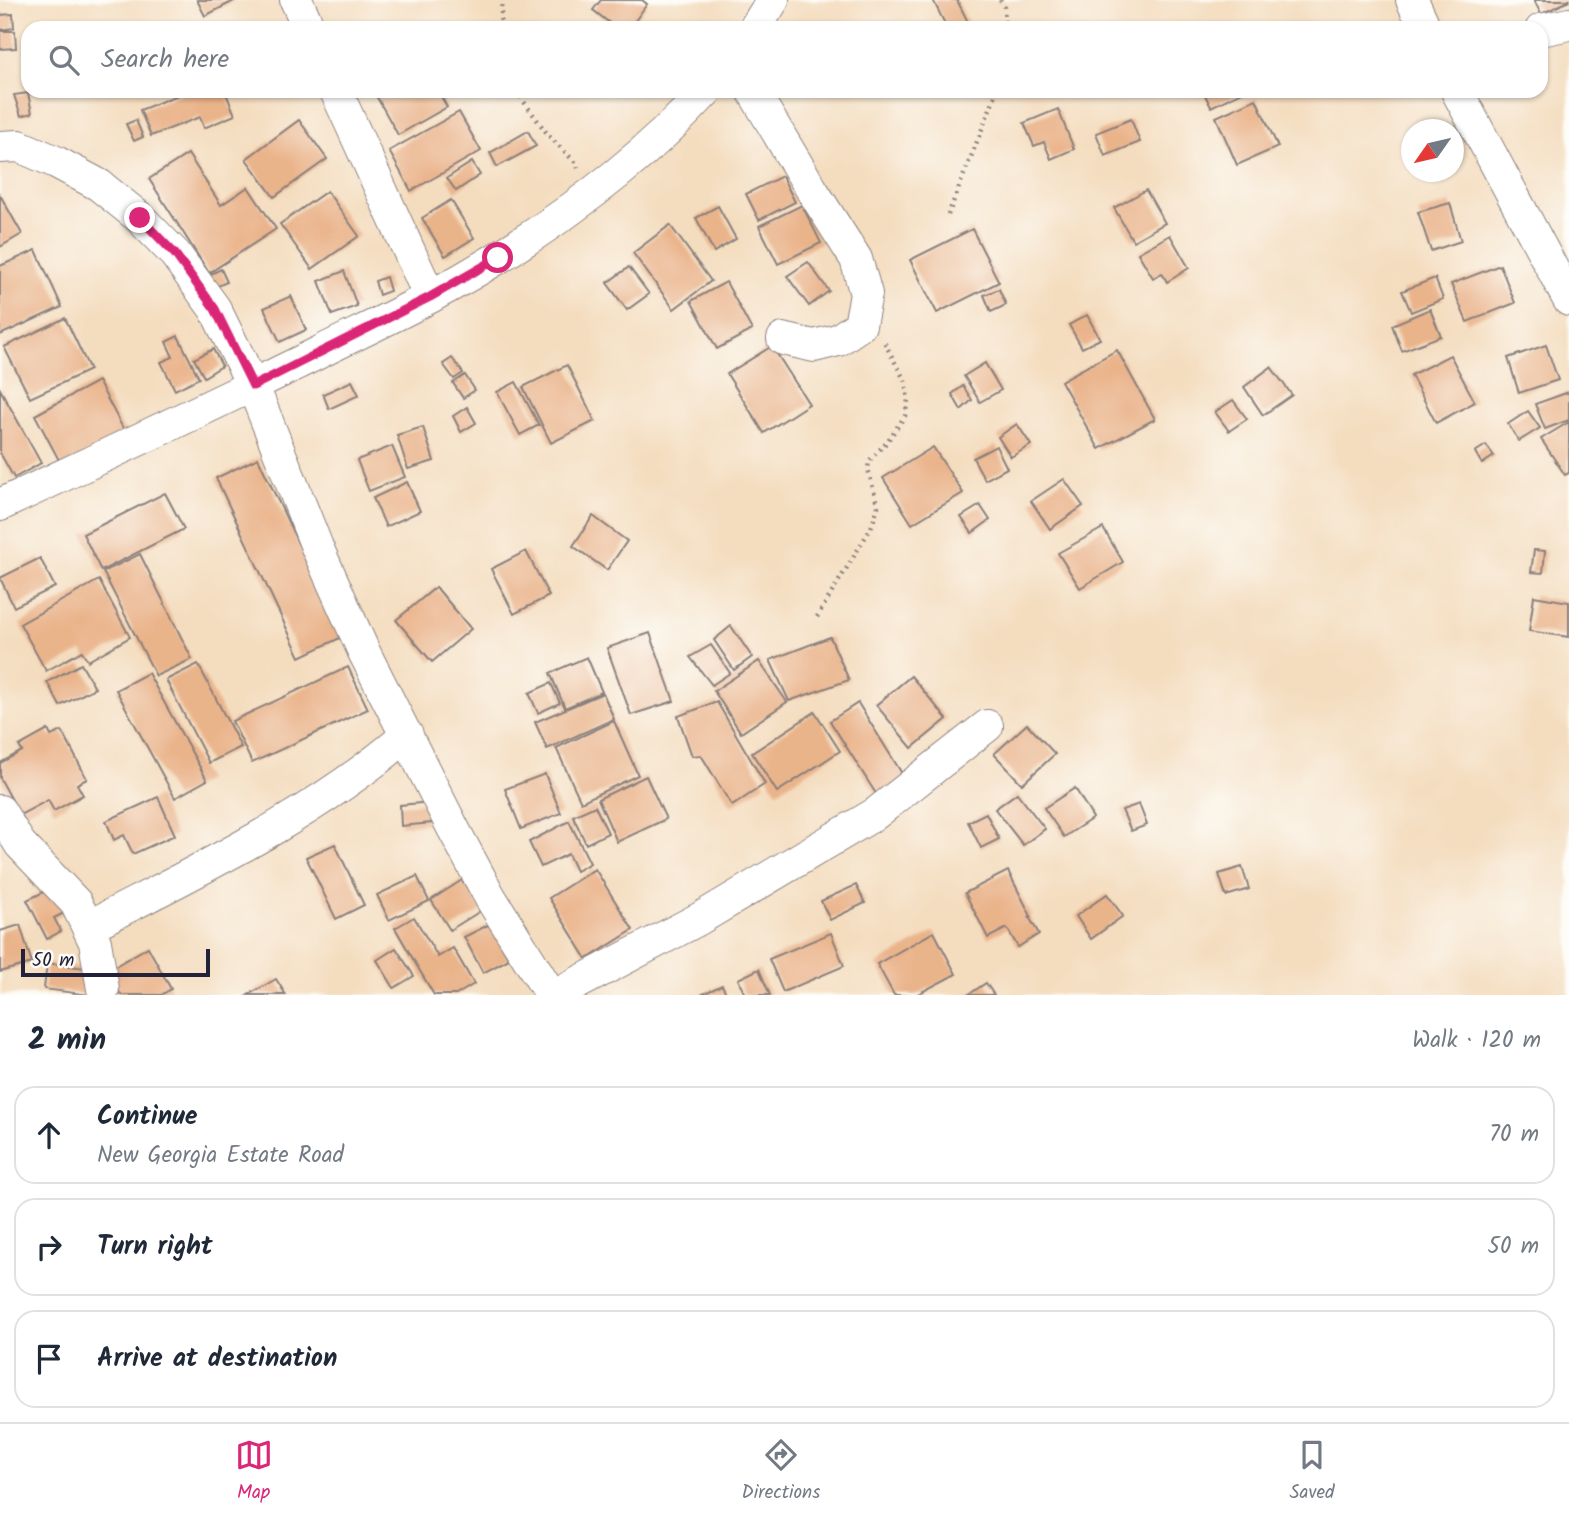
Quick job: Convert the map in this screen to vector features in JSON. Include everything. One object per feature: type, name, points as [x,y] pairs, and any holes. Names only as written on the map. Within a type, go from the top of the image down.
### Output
[{"type":"street","points":[[296,0],[306,21]]},
{"type":"street","points":[[760,21],[773,0]]},
{"type":"street","points":[[1412,0],[1422,21]]},
{"type":"street","points":[[1548,28],[1569,24]]},
{"type":"street","points":[[339,98],[430,297]]},
{"type":"street","points":[[0,505],[253,386],[430,297],[498,258],[593,193],[681,118],[700,98]]},
{"type":"street","points":[[757,98],[856,259],[866,295],[860,325],[838,340],[814,346],[783,339]]},
{"type":"street","points":[[1461,98],[1569,300]]},
{"type":"street","points":[[0,147],[19,146],[99,185],[140,218],[175,254],[215,309],[253,386],[364,652],[491,897],[553,995],[699,919],[875,814],[987,726]]},
{"type":"street","points":[[88,927],[246,846],[333,792],[407,735]]},
{"type":"street","points":[[0,811],[20,844],[76,903],[95,942],[103,989]]},
{"type":"path","points":[[500,21],[502,0]]},
{"type":"path","points":[[1000,0],[1004,7],[1005,21]]},
{"type":"path","points":[[521,98],[549,136],[575,162],[593,193]]},
{"type":"path","points":[[948,215],[994,98]]},
{"type":"path","points":[[817,617],[871,528],[878,507],[868,469],[869,461],[905,416],[908,400],[905,382],[864,305]]},
{"type":"building","points":[[197,0],[236,0],[205,16]]},
{"type":"building","points":[[601,0],[642,0],[647,4],[635,21],[607,21],[593,10]]},
{"type":"building","points":[[933,0],[957,0],[968,21],[944,21]]},
{"type":"building","points":[[1534,0],[1569,0],[1569,1],[1541,14]]},
{"type":"building","points":[[13,14],[14,28],[0,30],[0,15]]},
{"type":"building","points":[[0,31],[15,31],[16,48],[0,49]]},
{"type":"building","points":[[21,94],[21,98],[29,98],[32,113],[21,116],[14,95]]},
{"type":"building","points":[[170,98],[228,98],[235,115],[204,128],[200,117],[151,136],[140,110]]},
{"type":"building","points":[[377,98],[442,98],[447,107],[398,135]]},
{"type":"building","points":[[1206,98],[1230,98],[1211,107]]},
{"type":"building","points":[[1256,99],[1278,147],[1237,165],[1216,117]]},
{"type":"building","points":[[1058,109],[1074,149],[1051,159],[1044,142],[1034,146],[1024,123]]},
{"type":"building","points":[[459,112],[481,151],[411,191],[389,151]]},
{"type":"building","points":[[1131,119],[1140,142],[1105,156],[1096,133]]},
{"type":"building","points":[[136,120],[143,137],[134,141],[126,124]]},
{"type":"building","points":[[299,120],[327,159],[274,197],[246,159]]},
{"type":"building","points":[[528,131],[536,146],[497,167],[490,153]]},
{"type":"building","points":[[188,154],[221,205],[248,187],[276,229],[209,273],[149,179]]},
{"type":"building","points":[[472,162],[480,175],[456,191],[447,178]]},
{"type":"building","points":[[782,176],[795,202],[759,220],[746,194]]},
{"type":"building","points":[[1146,190],[1165,223],[1133,241],[1114,208]]},
{"type":"building","points":[[327,191],[359,236],[312,269],[280,224]]},
{"type":"building","points":[[0,195],[22,234],[0,247]]},
{"type":"building","points":[[451,200],[474,238],[445,256],[422,218]]},
{"type":"building","points":[[1450,203],[1461,241],[1431,251],[1418,212]]},
{"type":"building","points":[[802,205],[821,243],[778,264],[759,226]]},
{"type":"building","points":[[718,206],[736,239],[714,252],[696,218]]},
{"type":"building","points":[[670,225],[711,281],[674,309],[633,253]]},
{"type":"building","points":[[972,229],[999,282],[937,313],[910,260]]},
{"type":"building","points":[[1170,235],[1189,268],[1167,282],[1162,273],[1153,278],[1138,253]]},
{"type":"building","points":[[36,250],[62,307],[0,335],[0,266]]},
{"type":"building","points":[[808,262],[829,291],[809,306],[787,276]]},
{"type":"building","points":[[1500,265],[1515,303],[1467,322],[1451,284]]},
{"type":"building","points":[[629,267],[649,294],[627,310],[607,283]]},
{"type":"building","points":[[221,269],[227,282],[213,288],[207,276]]},
{"type":"building","points":[[344,271],[357,306],[332,315],[319,281]]},
{"type":"building","points":[[386,277],[390,291],[379,295],[375,281]]},
{"type":"building","points":[[1435,278],[1443,299],[1411,312],[1402,291]]},
{"type":"building","points":[[726,282],[752,330],[717,349],[691,301]]},
{"type":"building","points":[[999,289],[1006,305],[991,312],[984,295]]},
{"type":"building","points":[[291,296],[306,330],[280,342],[264,308]]},
{"type":"building","points":[[1430,309],[1441,336],[1402,351],[1392,325]]},
{"type":"building","points":[[1087,315],[1100,339],[1082,348],[1069,325]]},
{"type":"building","points":[[65,318],[90,370],[30,398],[4,347]]},
{"type":"building","points":[[178,336],[199,378],[175,390],[161,362],[173,357],[166,342]]},
{"type":"building","points":[[1546,345],[1558,380],[1519,393],[1508,358]]},
{"type":"building","points":[[772,346],[809,404],[764,433],[727,374]]},
{"type":"building","points":[[213,349],[222,366],[204,377],[194,359]]},
{"type":"building","points":[[1117,350],[1155,419],[1099,449],[1061,381]]},
{"type":"building","points":[[1450,355],[1475,402],[1436,423],[1411,375]]},
{"type":"building","points":[[452,358],[463,373],[454,379],[443,364]]},
{"type":"building","points":[[985,363],[1001,390],[980,402],[964,376]]},
{"type":"building","points":[[567,365],[595,421],[551,443],[523,387]]},
{"type":"building","points":[[1271,367],[1292,395],[1263,415],[1244,387]]},
{"type":"building","points":[[465,375],[475,390],[463,398],[453,383]]},
{"type":"building","points":[[98,381],[125,432],[62,466],[35,415]]},
{"type":"building","points":[[352,381],[359,395],[329,409],[323,394]]},
{"type":"building","points":[[516,382],[539,425],[520,435],[497,392]]},
{"type":"building","points":[[963,386],[972,400],[961,410],[952,394]]},
{"type":"building","points":[[0,389],[41,463],[14,478],[0,453]]},
{"type":"building","points":[[1569,392],[1569,420],[1545,429],[1535,404]]},
{"type":"building","points":[[1233,400],[1247,419],[1229,431],[1215,412]]},
{"type":"building","points":[[467,407],[476,423],[461,432],[453,416]]},
{"type":"building","points":[[1528,411],[1540,428],[1519,441],[1508,424]]},
{"type":"building","points":[[1569,422],[1569,473],[1565,475],[1541,439]]},
{"type":"building","points":[[1017,424],[1031,445],[1011,457],[998,437]]},
{"type":"building","points":[[423,427],[434,461],[408,469],[397,435]]},
{"type":"building","points":[[1486,445],[1494,456],[1482,464],[1475,452]]},
{"type":"building","points":[[392,446],[405,477],[369,491],[357,460]]},
{"type":"building","points":[[996,446],[1007,468],[985,480],[973,458]]},
{"type":"building","points":[[933,447],[963,493],[912,524],[883,478]]},
{"type":"building","points":[[258,458],[342,637],[300,657],[216,478]]},
{"type":"building","points":[[1064,479],[1083,506],[1050,529],[1031,501]]},
{"type":"building","points":[[407,482],[420,511],[386,527],[373,498]]},
{"type":"building","points":[[165,493],[184,529],[101,571],[83,534]]},
{"type":"building","points":[[980,505],[990,520],[972,533],[961,517]]},
{"type":"building","points":[[593,516],[627,541],[607,570],[573,546]]},
{"type":"building","points":[[1103,528],[1123,562],[1080,588],[1058,553]]},
{"type":"building","points":[[1534,550],[1545,551],[1543,573],[1531,572]]},
{"type":"building","points":[[526,551],[549,596],[514,614],[491,569]]},
{"type":"building","points":[[140,554],[192,659],[156,676],[103,572]]},
{"type":"building","points":[[40,558],[55,587],[14,607],[0,578]]},
{"type":"building","points":[[99,580],[130,637],[88,661],[82,651],[46,671],[20,624]]},
{"type":"building","points":[[436,587],[471,629],[432,662],[396,620]]},
{"type":"building","points":[[1534,596],[1569,602],[1569,637],[1529,631]]},
{"type":"building","points":[[731,626],[752,657],[734,670],[714,640]]},
{"type":"building","points":[[650,633],[674,701],[631,715],[607,648]]},
{"type":"building","points":[[830,637],[849,680],[789,701],[770,660]]},
{"type":"building","points":[[711,645],[730,673],[712,685],[690,657]]},
{"type":"building","points":[[587,657],[602,692],[565,708],[550,673]]},
{"type":"building","points":[[759,661],[787,702],[741,733],[714,691]]},
{"type":"building","points":[[81,664],[95,688],[60,706],[47,682]]},
{"type":"building","points":[[198,664],[241,747],[209,763],[166,680]]},
{"type":"building","points":[[348,667],[368,709],[252,763],[232,721]]},
{"type":"building","points":[[148,673],[207,780],[175,798],[116,690]]},
{"type":"building","points":[[911,676],[947,719],[912,748],[876,705]]},
{"type":"building","points":[[551,683],[560,703],[538,713],[529,693]]},
{"type":"building","points":[[603,693],[614,719],[547,749],[535,722]]},
{"type":"building","points":[[717,702],[765,784],[732,806],[701,755],[692,756],[678,716]]},
{"type":"building","points":[[858,703],[906,780],[878,797],[830,721]]},
{"type":"building","points":[[815,712],[840,751],[777,792],[752,753]]},
{"type":"building","points":[[614,721],[638,775],[581,802],[556,748]]},
{"type":"building","points":[[1027,724],[1055,754],[1022,784],[994,754]]},
{"type":"building","points":[[48,730],[51,736],[62,731],[87,779],[77,784],[83,795],[54,811],[48,800],[20,815],[0,778],[0,763],[22,751],[19,746]]},
{"type":"building","points":[[545,774],[561,813],[521,829],[505,789]]},
{"type":"building","points":[[646,776],[666,819],[617,842],[598,799]]},
{"type":"building","points":[[1075,788],[1093,818],[1064,837],[1044,808]]},
{"type":"building","points":[[1017,793],[1045,829],[1023,845],[995,809]]},
{"type":"building","points":[[158,797],[175,835],[133,854],[124,835],[114,840],[106,821]]},
{"type":"building","points":[[431,802],[432,823],[401,826],[400,805]]},
{"type":"building","points":[[1139,804],[1147,825],[1131,831],[1122,810]]},
{"type":"building","points":[[595,806],[608,833],[586,844],[573,816]]},
{"type":"building","points":[[986,813],[999,839],[981,848],[968,822]]},
{"type":"building","points":[[569,821],[590,863],[576,871],[568,854],[541,867],[529,842]]},
{"type":"building","points":[[335,844],[364,905],[336,919],[306,857]]},
{"type":"building","points":[[1242,867],[1249,889],[1226,896],[1219,874]]},
{"type":"building","points":[[595,869],[633,930],[587,959],[549,898]]},
{"type":"building","points":[[1008,871],[1039,934],[1018,947],[1007,928],[988,938],[965,893]]},
{"type":"building","points":[[417,876],[429,901],[389,920],[377,895]]},
{"type":"building","points":[[462,880],[482,910],[450,930],[431,900]]},
{"type":"building","points":[[856,885],[865,903],[830,920],[821,901]]},
{"type":"building","points":[[52,888],[64,913],[54,918],[61,931],[47,939],[27,900]]},
{"type":"building","points":[[1107,894],[1123,916],[1091,939],[1076,916]]},
{"type":"building","points":[[414,917],[438,957],[453,948],[474,984],[456,995],[434,995],[395,928]]},
{"type":"building","points":[[490,924],[509,959],[483,973],[464,937]]},
{"type":"building","points":[[20,925],[32,963],[0,972],[0,931]]},
{"type":"building","points":[[934,932],[956,974],[916,995],[894,995],[877,964]]},
{"type":"building","points":[[831,933],[844,966],[783,992],[769,959]]},
{"type":"building","points":[[148,947],[171,989],[161,995],[121,995],[107,971]]},
{"type":"building","points":[[396,948],[414,976],[394,988],[377,960]]},
{"type":"building","points":[[47,963],[93,969],[89,995],[44,989]]},
{"type":"building","points":[[759,969],[770,995],[745,995],[738,979]]},
{"type":"building","points":[[276,979],[286,995],[248,995]]},
{"type":"building","points":[[986,983],[994,995],[968,995]]},
{"type":"building","points":[[722,985],[727,995],[701,995]]},
{"type":"route","points":[[140,218],[175,254],[215,309],[253,386],[430,297],[498,258]]}]
